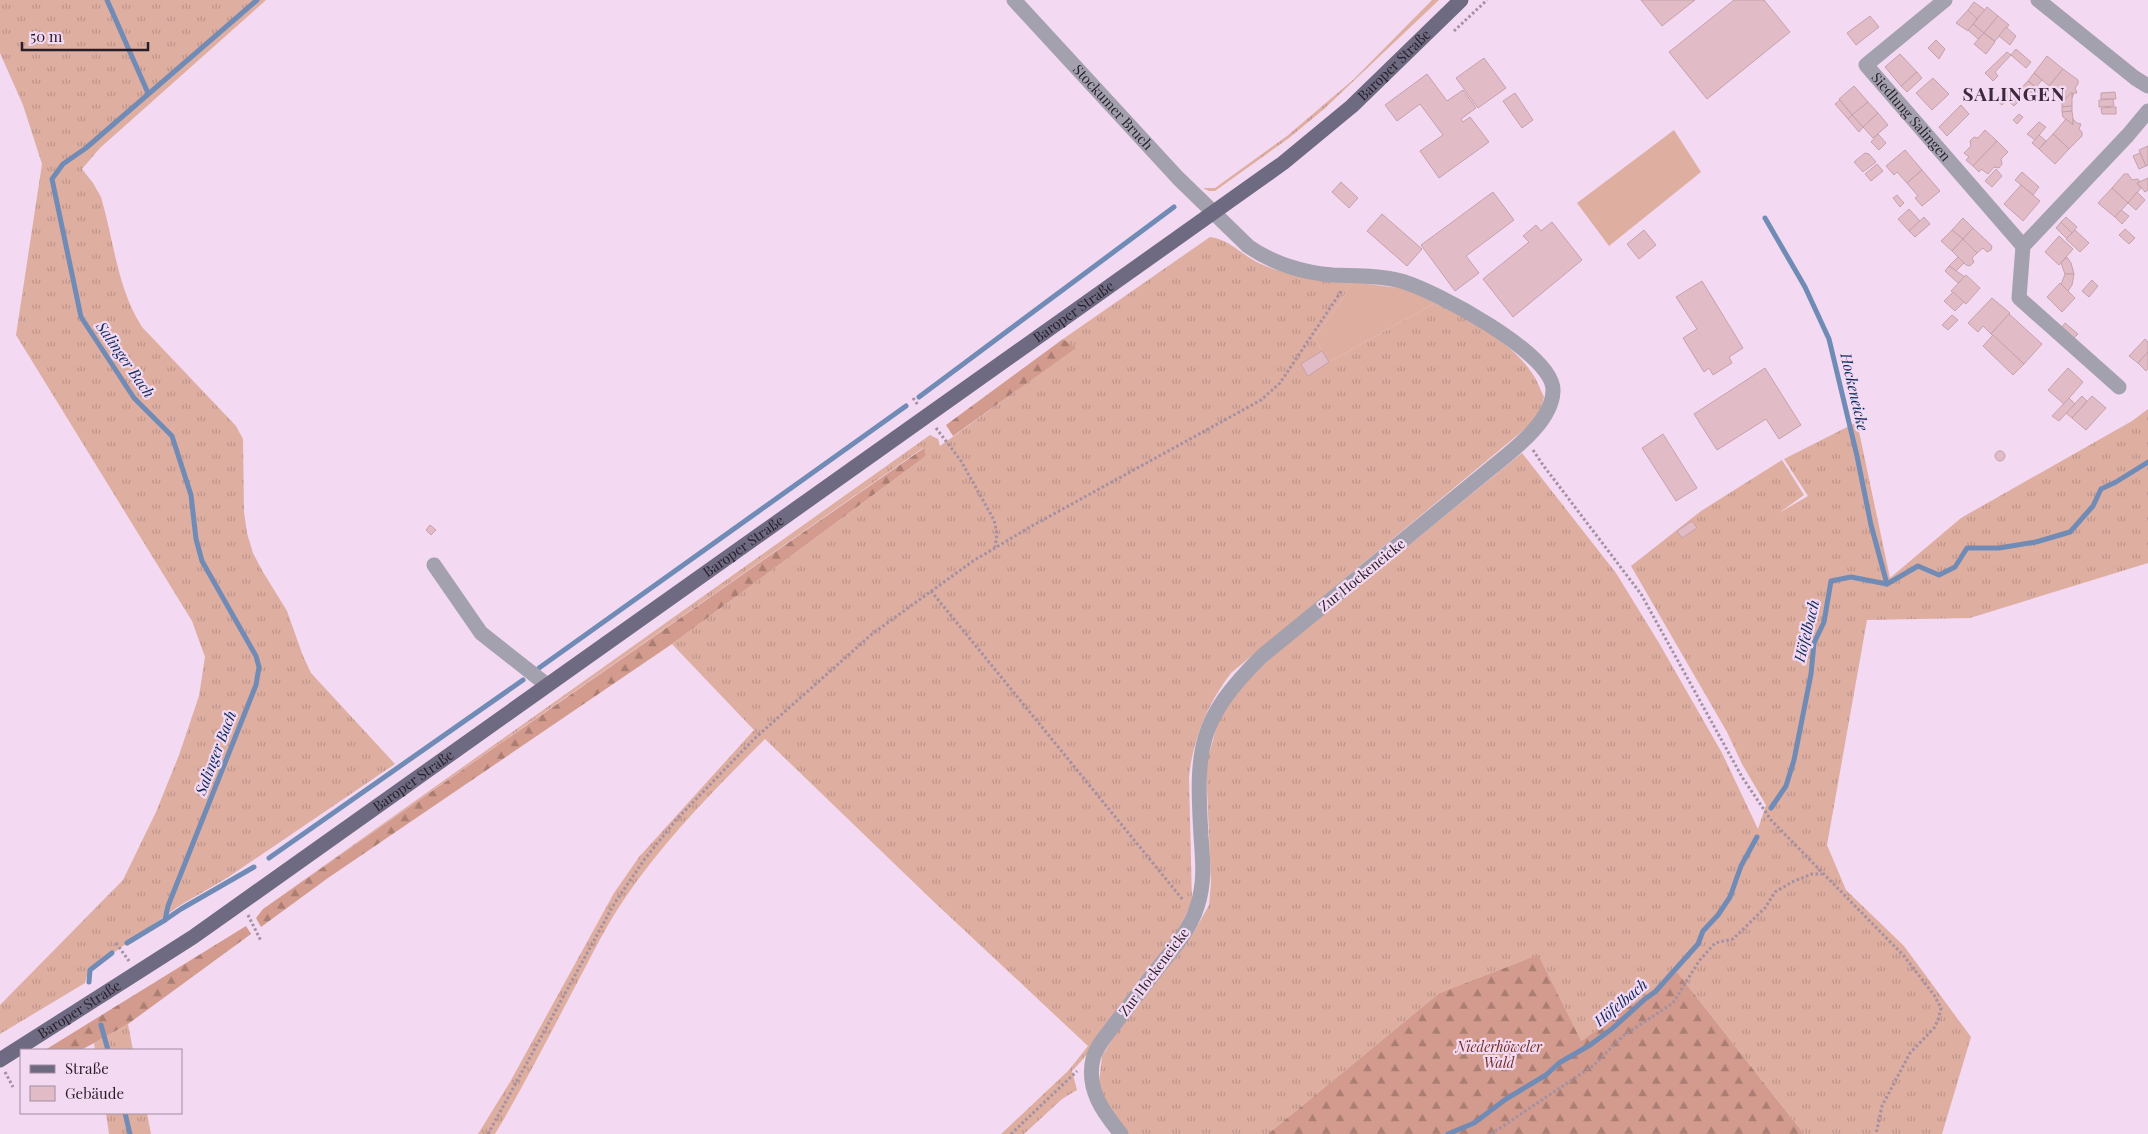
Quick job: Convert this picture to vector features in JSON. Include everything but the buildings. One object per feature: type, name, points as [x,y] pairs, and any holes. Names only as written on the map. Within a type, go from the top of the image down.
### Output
[{"type":"main road","name":"Baroper Straße","points":[[0,1060],[193,937],[1213,214],[1318,136],[1352,106],[1461,0]]},
{"type":"street","name":"Stockumer Bruch","points":[[1014,0],[1213,214]]},
{"type":"street","name":"Siedlung Salingen","points":[[1945,0],[1866,65],[2023,246]]},
{"type":"street","points":[[2038,0],[2135,78],[2148,86]]},
{"type":"street","points":[[2119,387],[2019,298],[2023,246],[2128,135],[2148,111]]},
{"type":"street","name":"Zur Hockeneicke","points":[[1120,1134],[1104,1113],[1095,1096],[1092,1083],[1093,1058],[1112,1027],[1179,940],[1194,914],[1202,891],[1204,875],[1199,794],[1201,748],[1213,715],[1224,696],[1262,656],[1483,476],[1526,438],[1550,408],[1553,390],[1548,373],[1533,358],[1492,327],[1420,287],[1376,276],[1331,275],[1306,271],[1282,264],[1260,254],[1213,214]]},
{"type":"street","points":[[434,566],[481,633],[547,685]]},
{"type":"path","points":[[488,1134],[614,904],[644,860],[676,820],[754,739],[872,634],[931,590],[995,547],[1262,400],[1280,382],[1351,276]]},
{"type":"path","points":[[1526,438],[1543,465],[1641,594],[1742,777],[1771,820],[1904,956],[1934,994],[1941,1008],[1934,1028],[1910,1053],[1882,1106],[1876,1134]]},
{"type":"path","points":[[946,439],[994,520],[998,534],[995,547]]},
{"type":"path","points":[[931,590],[1194,914]]},
{"type":"path","points":[[1491,1134],[1594,1065],[1623,1036],[1673,1003],[1699,961],[1716,943],[1733,939],[1765,908],[1775,892],[1792,882],[1812,874],[1823,874]]},
{"type":"path","points":[[251,921],[261,941]]},
{"type":"path","points":[[116,943],[138,972]]},
{"type":"path","points":[[1010,1134],[1093,1058]]},
{"type":"green space","points":[[0,0],[266,0],[100,148],[82,169],[101,197],[121,280],[142,327],[236,426],[243,439],[244,512],[247,533],[253,553],[287,611],[311,673],[395,764],[227,878],[179,906],[88,971],[85,983],[0,1034],[0,1005],[123,880],[156,812],[179,755],[199,696],[205,657],[192,621],[16,335],[42,164],[23,105],[0,53]]},
{"type":"green space","points":[[1432,0],[1439,0],[1324,109],[1289,138],[1215,191],[1203,188],[1215,188],[1287,136],[1354,79]]},
{"type":"green space","points":[[1674,130],[1701,172],[1609,246],[1577,203]]},
{"type":"green space","points":[[1210,237],[1224,241],[1261,264],[1283,272],[1305,277],[1352,282],[1341,301],[1314,338],[1329,362],[1435,303],[1461,316],[1501,341],[1523,361],[1532,373],[1544,397],[1539,416],[1520,433],[1231,673],[1223,684],[1215,696],[1198,735],[1189,777],[1192,902],[1171,945],[1072,1071],[1077,1090],[1062,1099],[1024,1134],[1001,1134],[1069,1070],[1088,1046],[932,900],[765,739],[691,815],[640,876],[606,928],[495,1134],[478,1134],[510,1082],[614,893],[639,857],[754,730],[672,644],[926,456],[923,448],[263,909],[930,435],[938,439],[940,446],[1075,348],[1063,339]]},
{"type":"green space","points":[[1352,282],[1407,289],[1435,303],[1329,362],[1314,338],[1341,301]]},
{"type":"green space","points":[[1063,339],[1076,348],[953,436],[946,425]]},
{"type":"green space","points":[[2148,409],[2148,563],[1970,618],[1867,620],[1827,845],[1846,890],[1904,946],[1971,1037],[1942,1134],[1804,1134],[1677,972],[1581,1041],[1438,994],[1268,1134],[1126,1134],[1106,1106],[1099,1083],[1102,1056],[1117,1032],[1194,932],[1209,905],[1211,883],[1206,765],[1220,715],[1254,671],[1522,453],[1616,573],[1659,643],[1722,753],[1758,829],[1766,805],[1742,764],[1727,732],[1631,566],[1701,511],[1782,460],[1804,495],[1779,513],[1808,496],[1784,459],[1857,422],[1890,578],[1961,518],[2132,421]]},
{"type":"green space","points":[[924,448],[926,456],[672,644],[328,878],[261,927],[256,918],[263,909]]},
{"type":"green space","points":[[246,926],[251,934],[128,1024],[83,1049],[47,1049]]},
{"type":"green space","name":"Niederhöweler Wald","points":[[1538,955],[1581,1041],[1677,972],[1804,1134],[1268,1134],[1438,994]]},
{"type":"green space","points":[[128,1024],[133,1049],[95,1049],[94,1043]]},
{"type":"green space","points":[[106,1114],[147,1114],[151,1134],[109,1134]]},
{"type":"waterway","points":[[107,0],[148,93]]},
{"type":"waterway","name":"Salinger Bach","points":[[127,943],[165,920],[168,906],[256,685],[259,667],[256,656],[202,561],[196,539],[191,495],[172,436],[134,398],[81,317],[52,179],[63,164],[86,148],[257,0]]},
{"type":"waterway","points":[[919,397],[1174,207]]},
{"type":"waterway","name":"Hockeneicke","points":[[1765,218],[1805,287],[1829,339],[1857,456],[1871,525],[1887,584]]},
{"type":"waterway","points":[[539,668],[906,406]]},
{"type":"waterway","name":"Höfelbach","points":[[1771,808],[1786,786],[1794,760],[1811,674],[1814,643],[1824,622],[1831,581],[1851,577],[1887,584],[1918,566],[1939,575],[1955,567],[1967,548],[1999,548],[2036,542],[2070,532],[2093,506],[2101,489],[2148,462]]},
{"type":"waterway","points":[[269,858],[523,680]]},
{"type":"waterway","name":"Höfelbach","points":[[1448,1134],[1474,1123],[1506,1099],[1546,1075],[1559,1063],[1590,1045],[1655,992],[1698,944],[1703,931],[1718,915],[1730,897],[1741,866],[1757,837]]},
{"type":"waterway","points":[[165,920],[254,867]]},
{"type":"waterway","name":"Salinger Bach","points":[[89,982],[90,970],[112,953]]},
{"type":"waterway","name":"Salinger Bach","points":[[101,1025],[108,1049]]},
{"type":"waterway","name":"Salinger Bach","points":[[125,1114],[130,1134]]},
{"type":"district","name":"SALINGEN","points":[[2014,94]]}]
